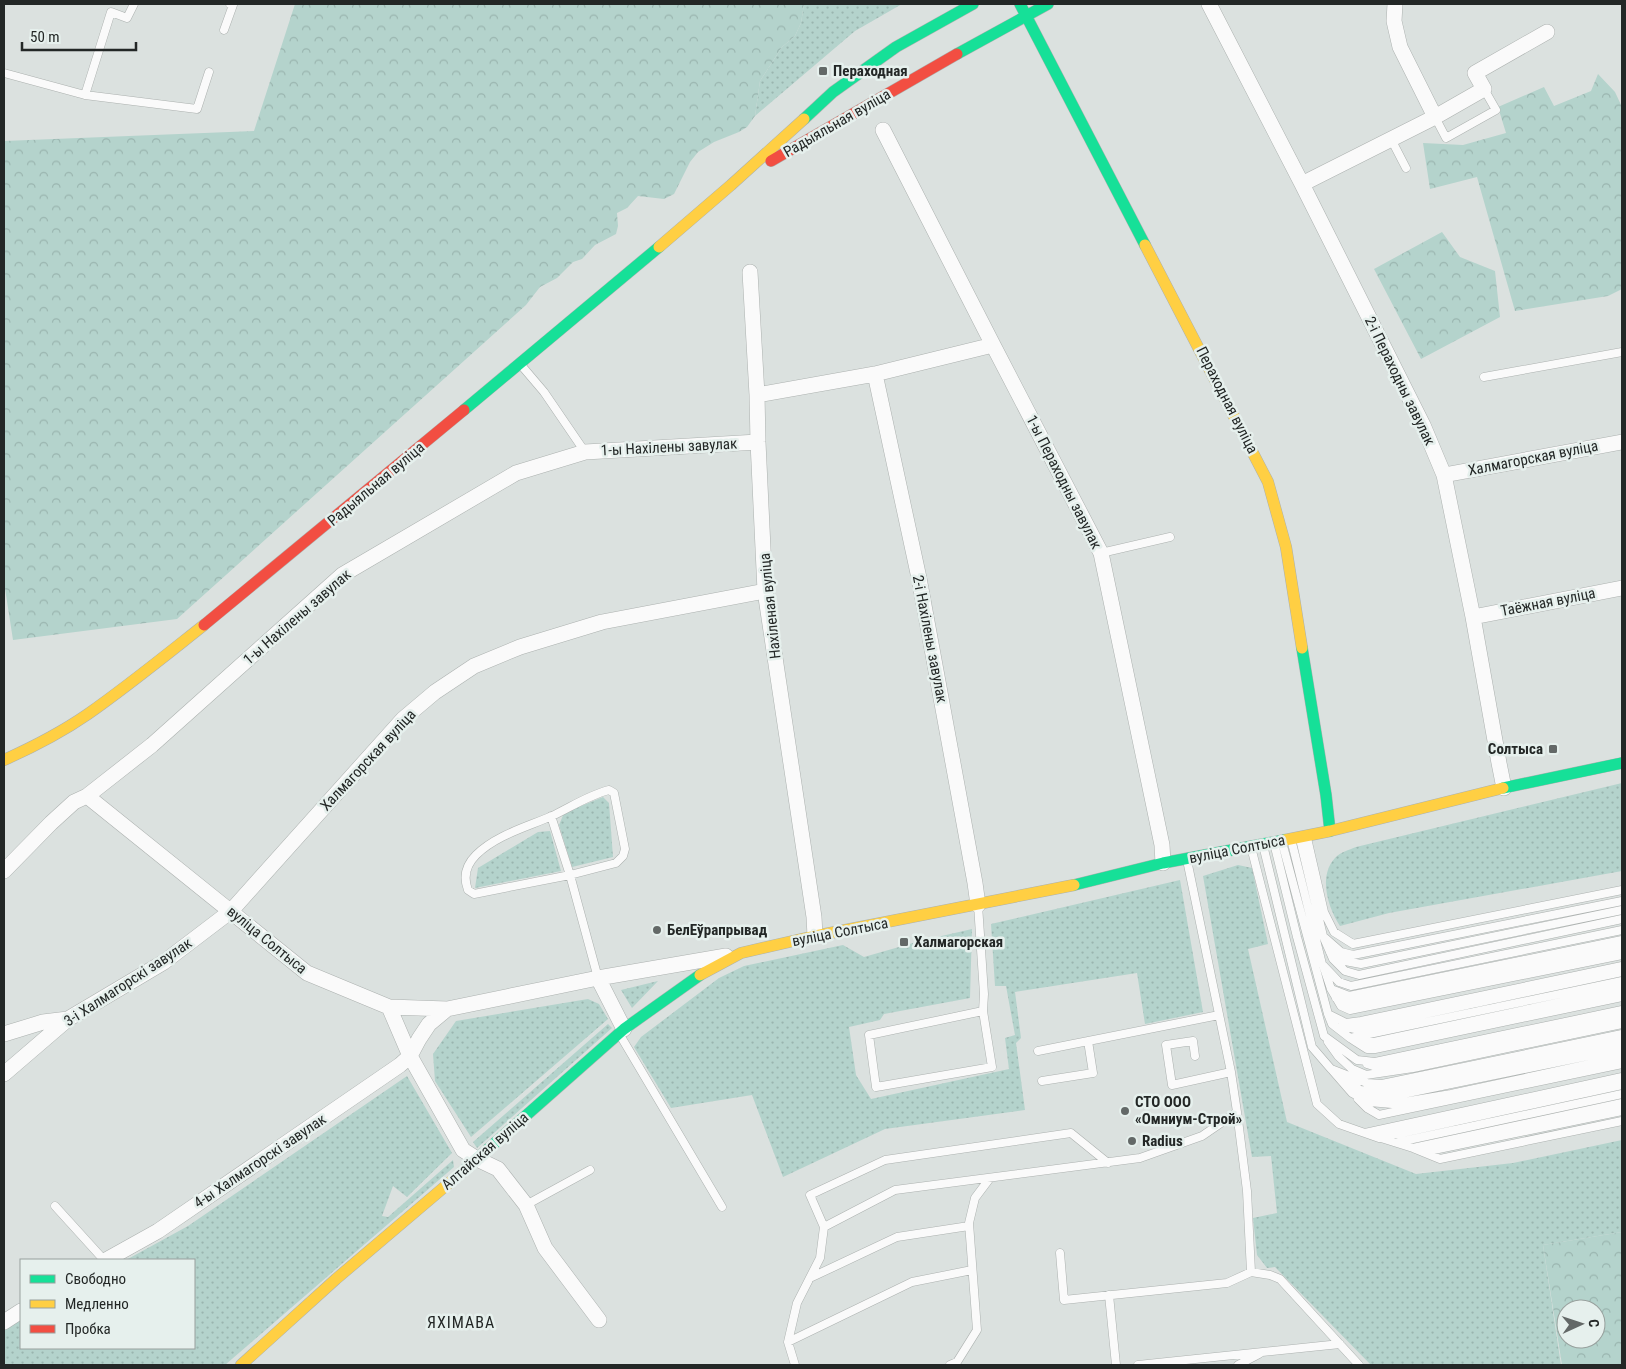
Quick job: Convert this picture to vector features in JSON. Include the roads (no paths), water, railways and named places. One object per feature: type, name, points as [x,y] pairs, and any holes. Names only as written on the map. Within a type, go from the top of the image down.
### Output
[{"type":"main road","name":"Радыяльная вуліца","points":[[4,760],[34,746],[87,715],[148,670],[243,594],[662,245],[833,92],[896,47],[973,4]]},
{"type":"main road","name":"Пераходная вуліца","points":[[1020,4],[1268,482],[1286,547],[1326,795],[1330,831]]},
{"type":"main road","name":"Радыяльная вуліца","points":[[731,185],[904,84],[1048,4]]},
{"type":"main road","name":"вуліца Солтыса","points":[[741,953],[815,936],[1098,880],[1163,862],[1330,831],[1504,788],[1622,762]]},
{"type":"main road","name":"Алтайская вуліца","points":[[240,1365],[336,1279],[622,1031],[698,976],[741,953]]},
{"type":"street","name":"2-і Пераходны завулак","points":[[1210,4],[1423,425],[1444,475],[1473,617],[1504,788]]},
{"type":"street","points":[[1395,4],[1394,21],[1400,46],[1435,117]]},
{"type":"street","points":[[1302,184],[1435,117],[1484,89],[1475,73],[1547,32]]},
{"type":"street","name":"1-ы Пераходны завулак","points":[[883,130],[1101,553],[1162,845],[1163,862]]},
{"type":"street","name":"Нахіленая вуліца","points":[[750,272],[766,591],[815,936]]},
{"type":"street","points":[[757,394],[875,374],[993,345]]},
{"type":"street","name":"2-і Нахілены завулак","points":[[875,374],[919,578],[978,905]]},
{"type":"street","name":"1-ы Нахілены завулак","points":[[4,871],[74,802],[87,796],[152,746],[342,575],[516,473],[585,452],[758,442]]},
{"type":"street","name":"Халмагорская вуліца","points":[[1444,475],[1622,442]]},
{"type":"street","name":"Таёжная вуліца","points":[[1473,617],[1622,588]]},
{"type":"street","name":"Халмагорская вуліца","points":[[231,911],[403,719],[435,692],[474,666],[520,647],[602,622],[766,591]]},
{"type":"street","name":"вуліца Солтыса","points":[[87,796],[307,973],[389,1008],[447,1009],[598,978],[741,953]]},
{"type":"street","name":"3-і Халмагорскі завулак","points":[[4,1074],[68,1019],[164,962],[231,911]]},
{"type":"street","points":[[598,978],[622,1031]]},
{"type":"street","points":[[389,1008],[410,1056],[463,1150],[476,1159],[498,1169],[526,1205],[545,1248],[599,1320]]},
{"type":"street","points":[[410,1056],[429,1024],[447,1009]]},
{"type":"street","points":[[4,1034],[43,1022],[68,1019]]},
{"type":"street","name":"4-ы Халмагорскі завулак","points":[[107,1259],[158,1231],[400,1066],[410,1056]]},
{"type":"street","points":[[4,1322],[20,1312]]},
{"type":"lane","points":[[86,95],[111,12],[127,18],[134,4]]},
{"type":"lane","points":[[224,30],[233,5],[230,4]]},
{"type":"lane","points":[[4,73],[86,95],[196,109],[210,72]]},
{"type":"lane","points":[[1435,117],[1446,138],[1496,110],[1484,89]]},
{"type":"lane","points":[[1391,139],[1406,168]]},
{"type":"lane","points":[[1484,377],[1622,352]]},
{"type":"lane","points":[[519,363],[544,392],[585,452]]},
{"type":"lane","points":[[1101,553],[1170,537]]},
{"type":"lane","points":[[608,790],[614,793],[625,849],[623,856],[616,863],[570,875],[474,894],[468,890],[465,882],[466,869],[476,855],[496,840],[608,790]]},
{"type":"lane","points":[[551,816],[570,875],[598,978]]},
{"type":"lane","points":[[1286,839],[1334,932],[1353,944],[1622,890]]},
{"type":"lane","points":[[1286,839],[1333,959],[1346,971],[1359,975],[1622,919]]},
{"type":"lane","points":[[1286,839],[1331,989],[1341,1006],[1350,1010],[1622,955]]},
{"type":"lane","points":[[1286,839],[1328,1014],[1332,1024],[1367,1049],[1375,1049],[1622,997]]},
{"type":"lane","points":[[1286,839],[1297,937],[1324,1036],[1338,1056],[1352,1069],[1366,1075],[1413,1068],[1622,1024]]},
{"type":"lane","points":[[1286,839],[1312,1047],[1331,1069],[1369,1102],[1392,1104],[1451,1094],[1622,1057]]},
{"type":"lane","points":[[1251,846],[1317,1104],[1339,1124],[1379,1138],[1398,1142],[1440,1159],[1622,1122]]},
{"type":"lane","points":[[1187,858],[1231,1072],[1247,1191],[1251,1272]]},
{"type":"lane","points":[[1323,936],[1341,952],[1354,955],[1622,901]]},
{"type":"lane","points":[[978,905],[984,994],[983,1011],[992,1067],[876,1086],[870,1035],[983,1011]]},
{"type":"lane","points":[[1330,952],[1346,961],[1361,964],[1622,910]]},
{"type":"lane","points":[[1322,964],[1339,982],[1351,986],[1622,930]]},
{"type":"lane","points":[[1331,989],[1349,996],[1622,940]]},
{"type":"lane","points":[[1336,998],[1349,1003],[1622,947]]},
{"type":"lane","points":[[1328,1014],[1346,1023],[1362,1021],[1622,966]]},
{"type":"lane","points":[[1332,1024],[1355,1029],[1622,972]]},
{"type":"lane","points":[[1353,1040],[1622,981]]},
{"type":"lane","points":[[1353,1040],[1374,1042],[1622,988]]},
{"type":"lane","points":[[1357,1060],[1375,1062],[1622,1010]]},
{"type":"lane","points":[[1038,1051],[1219,1015]]},
{"type":"lane","points":[[1324,1036],[1357,1060],[1376,1067],[1402,1064],[1622,1018]]},
{"type":"lane","points":[[622,1031],[722,1206]]},
{"type":"lane","points":[[1331,1069],[1367,1082],[1382,1084],[1622,1034]]},
{"type":"lane","points":[[1042,1082],[1093,1073],[1088,1041]]},
{"type":"lane","points":[[1195,1056],[1193,1041],[1166,1045],[1172,1084],[1231,1072]]},
{"type":"lane","points":[[1356,1092],[1383,1092],[1622,1042]]},
{"type":"lane","points":[[1356,1092],[1379,1098],[1398,1095],[1622,1049]]},
{"type":"lane","points":[[1356,1092],[1366,1108],[1379,1115],[1622,1064]]},
{"type":"lane","points":[[1364,1133],[1622,1077]]},
{"type":"lane","points":[[1379,1138],[1622,1085]]},
{"type":"lane","points":[[1398,1142],[1622,1094]]},
{"type":"lane","points":[[1413,1148],[1622,1103]]},
{"type":"lane","points":[[1424,1152],[1622,1111]]},
{"type":"lane","points":[[824,1227],[894,1190],[1140,1158],[1202,1136],[1237,1112]]},
{"type":"lane","points":[[795,1365],[788,1342],[797,1304],[820,1258],[824,1227],[810,1195],[885,1160],[1072,1133],[1108,1163]]},
{"type":"lane","points":[[526,1205],[590,1170]]},
{"type":"lane","points":[[950,1365],[957,1362],[976,1330],[969,1226],[975,1198],[990,1178]]},
{"type":"lane","points":[[55,1206],[104,1259]]},
{"type":"lane","points":[[810,1278],[897,1237],[969,1226]]},
{"type":"lane","points":[[1060,1253],[1064,1300],[1227,1283],[1251,1272],[1280,1278],[1359,1365]]},
{"type":"lane","points":[[788,1342],[912,1282],[972,1270]]},
{"type":"lane","points":[[1109,1295],[1116,1365]]},
{"type":"lane","points":[[1138,1365],[1340,1344]]},
{"type":"lane","points":[[1238,1365],[1262,1352]]},
{"type":"place","name":"Пераходная","points":[[823,71]]},
{"type":"place","name":"Солтыса","points":[[1553,749]]},
{"type":"place","name":"БелЕўрапрывад","points":[[657,930]]},
{"type":"place","name":"Халмагорская","points":[[904,942]]},
{"type":"place","name":"СТО ООО «Омниум-Строй»","points":[[1125,1111]]},
{"type":"place","name":"Radius","points":[[1132,1141]]},
{"type":"district","name":"ЯХІМАВА","points":[[461,1322]]}]
